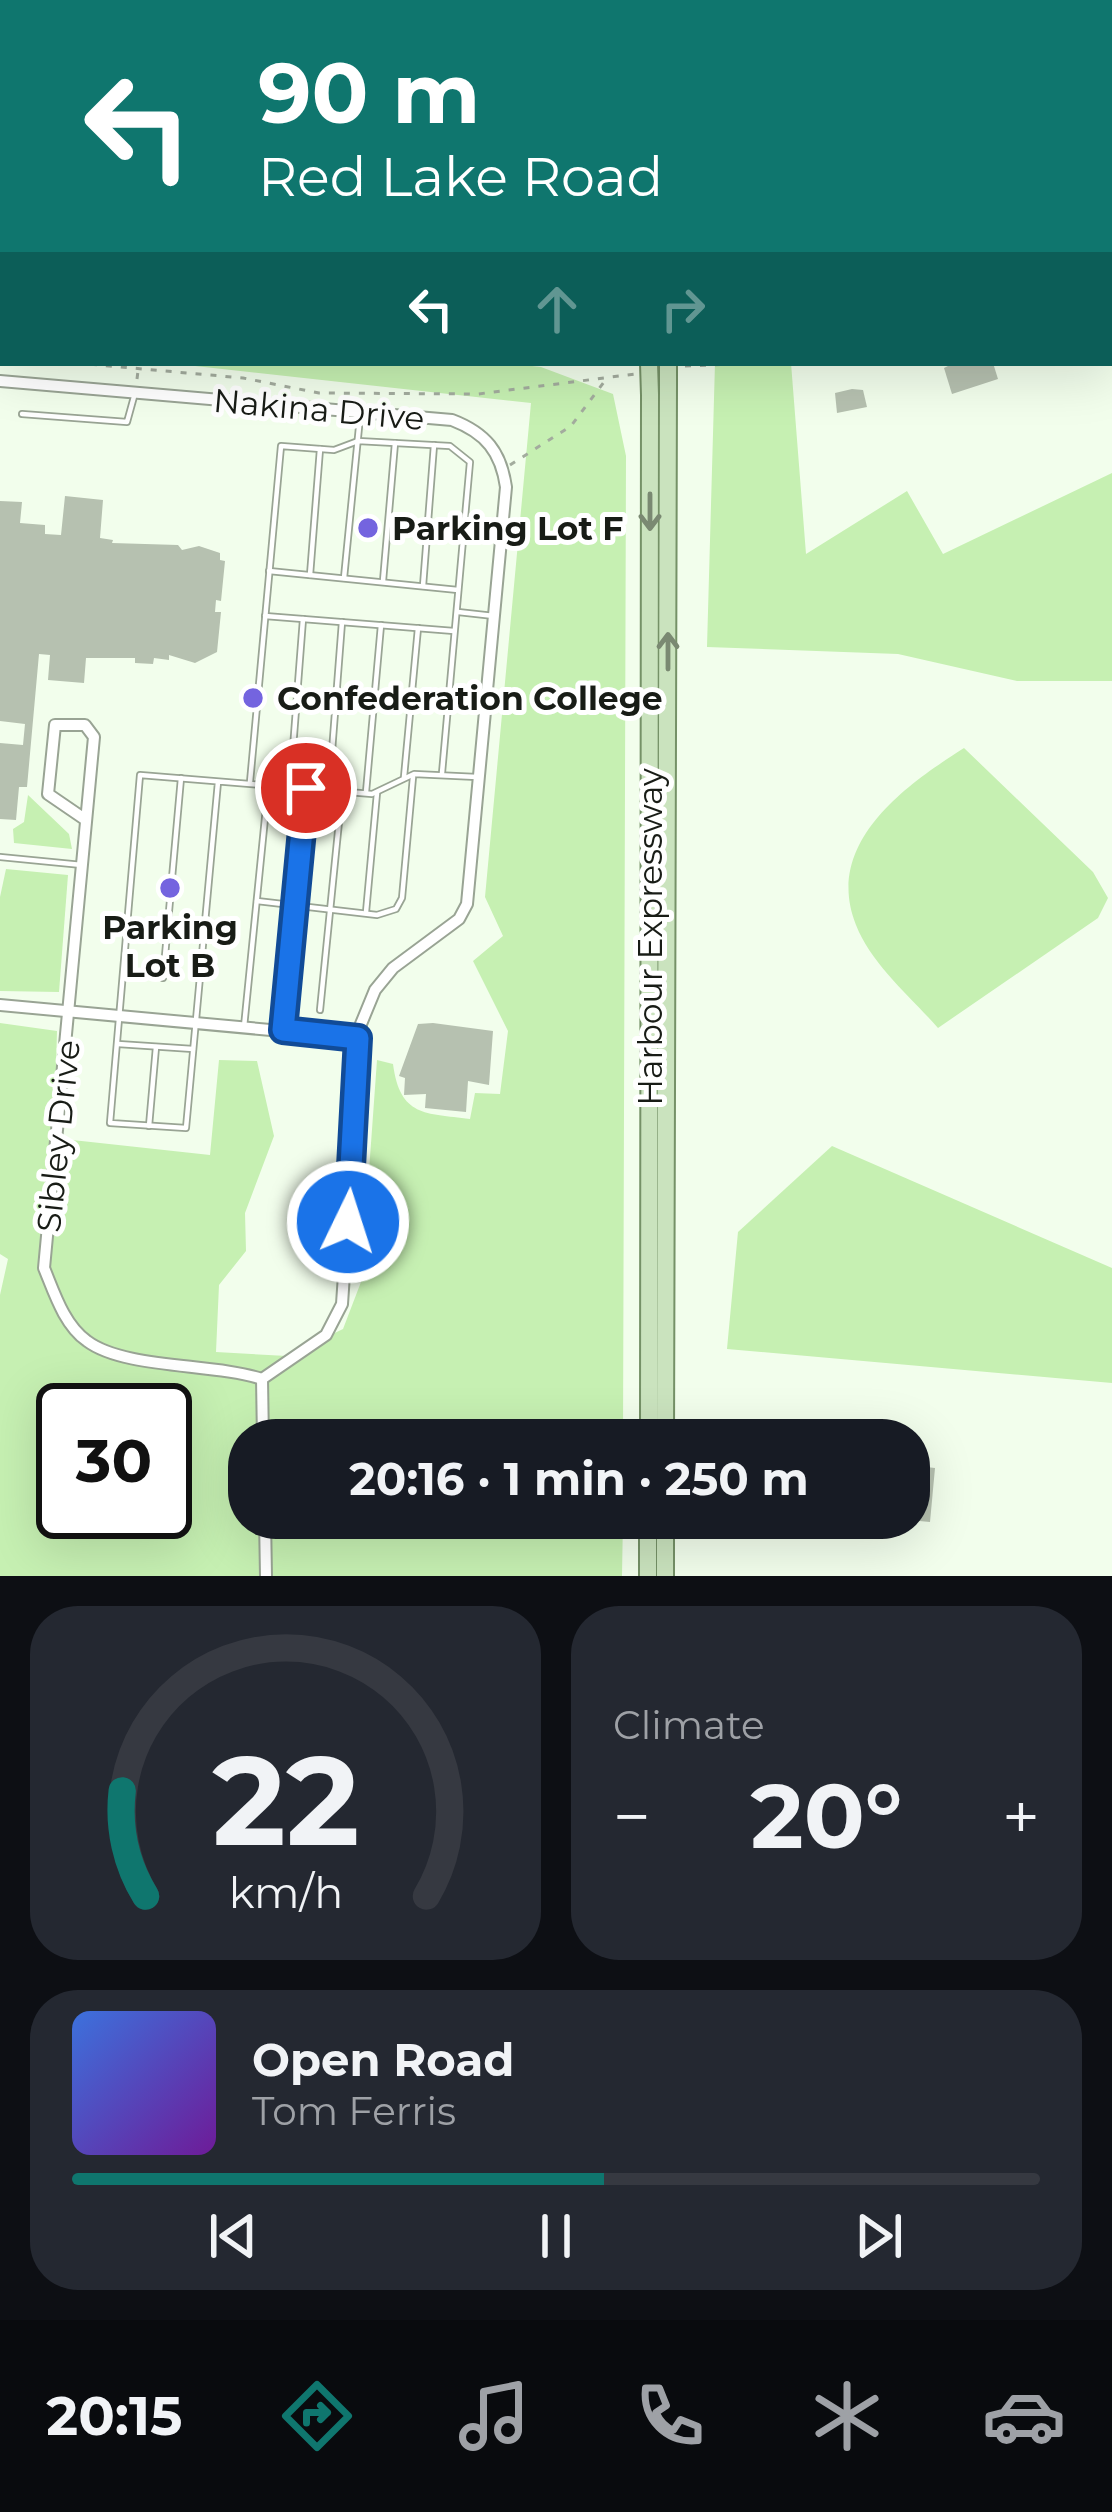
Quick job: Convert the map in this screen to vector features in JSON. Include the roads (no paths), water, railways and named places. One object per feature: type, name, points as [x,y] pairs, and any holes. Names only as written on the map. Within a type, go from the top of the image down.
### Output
[{"type":"main road","name":"Harbour Expressway","points":[[648,368],[649,1419]]},
{"type":"main road","name":"Harbour Expressway","points":[[665,1419],[669,372]]},
{"type":"main road","points":[[648,1539],[648,1576]]},
{"type":"main road","points":[[664,1576],[665,1539]]},
{"type":"street","name":"Nakina Drive","points":[[0,381],[434,418],[469,427],[487,439],[503,468],[506,488],[494,616]]},
{"type":"street","points":[[263,1419],[262,1379],[326,1335],[342,1304],[358,1038],[384,979],[459,919],[467,904],[494,616]]},
{"type":"street","name":"Sibley Drive","points":[[86,820],[48,794],[55,725],[93,729],[86,820],[70,1012],[44,1268],[62,1312],[87,1342],[150,1362],[237,1371],[262,1379]]},
{"type":"street","points":[[0,1005],[358,1038]]},
{"type":"street","points":[[265,1539],[266,1576]]},
{"type":"lane","points":[[22,414],[127,422],[136,393]]},
{"type":"lane","points":[[344,578],[361,412]]},
{"type":"lane","points":[[250,784],[281,446],[334,450],[358,441],[454,447],[470,462],[442,772]]},
{"type":"lane","points":[[383,582],[395,443]]},
{"type":"lane","points":[[423,586],[434,445]]},
{"type":"lane","points":[[310,575],[320,449]]},
{"type":"lane","points":[[269,571],[458,590]]},
{"type":"lane","points":[[456,612],[494,616]]},
{"type":"lane","points":[[265,616],[454,631]]},
{"type":"lane","points":[[290,787],[303,619]]},
{"type":"lane","points":[[328,790],[342,622]]},
{"type":"lane","points":[[366,794],[381,625]]},
{"type":"lane","points":[[404,778],[418,628]]},
{"type":"lane","points":[[218,782],[186,1128],[110,1123],[140,775],[366,794],[414,774],[480,777]]},
{"type":"lane","points":[[257,901],[388,914],[401,902],[414,774]]},
{"type":"lane","points":[[163,978],[181,778]]},
{"type":"lane","points":[[244,1027],[268,785]]},
{"type":"lane","points":[[283,1030],[306,788]]},
{"type":"lane","points":[[320,1010],[343,792]]},
{"type":"lane","points":[[366,914],[377,793]]},
{"type":"lane","points":[[0,857],[82,865]]},
{"type":"lane","points":[[118,1044],[193,1049]]},
{"type":"lane","points":[[149,1126],[156,1047]]},
{"type":"place","name":"Parking Lot F","points":[[368,528]]},
{"type":"place","name":"Confederation College","points":[[253,698]]},
{"type":"place","name":"Parking Lot B","points":[[170,888]]}]
